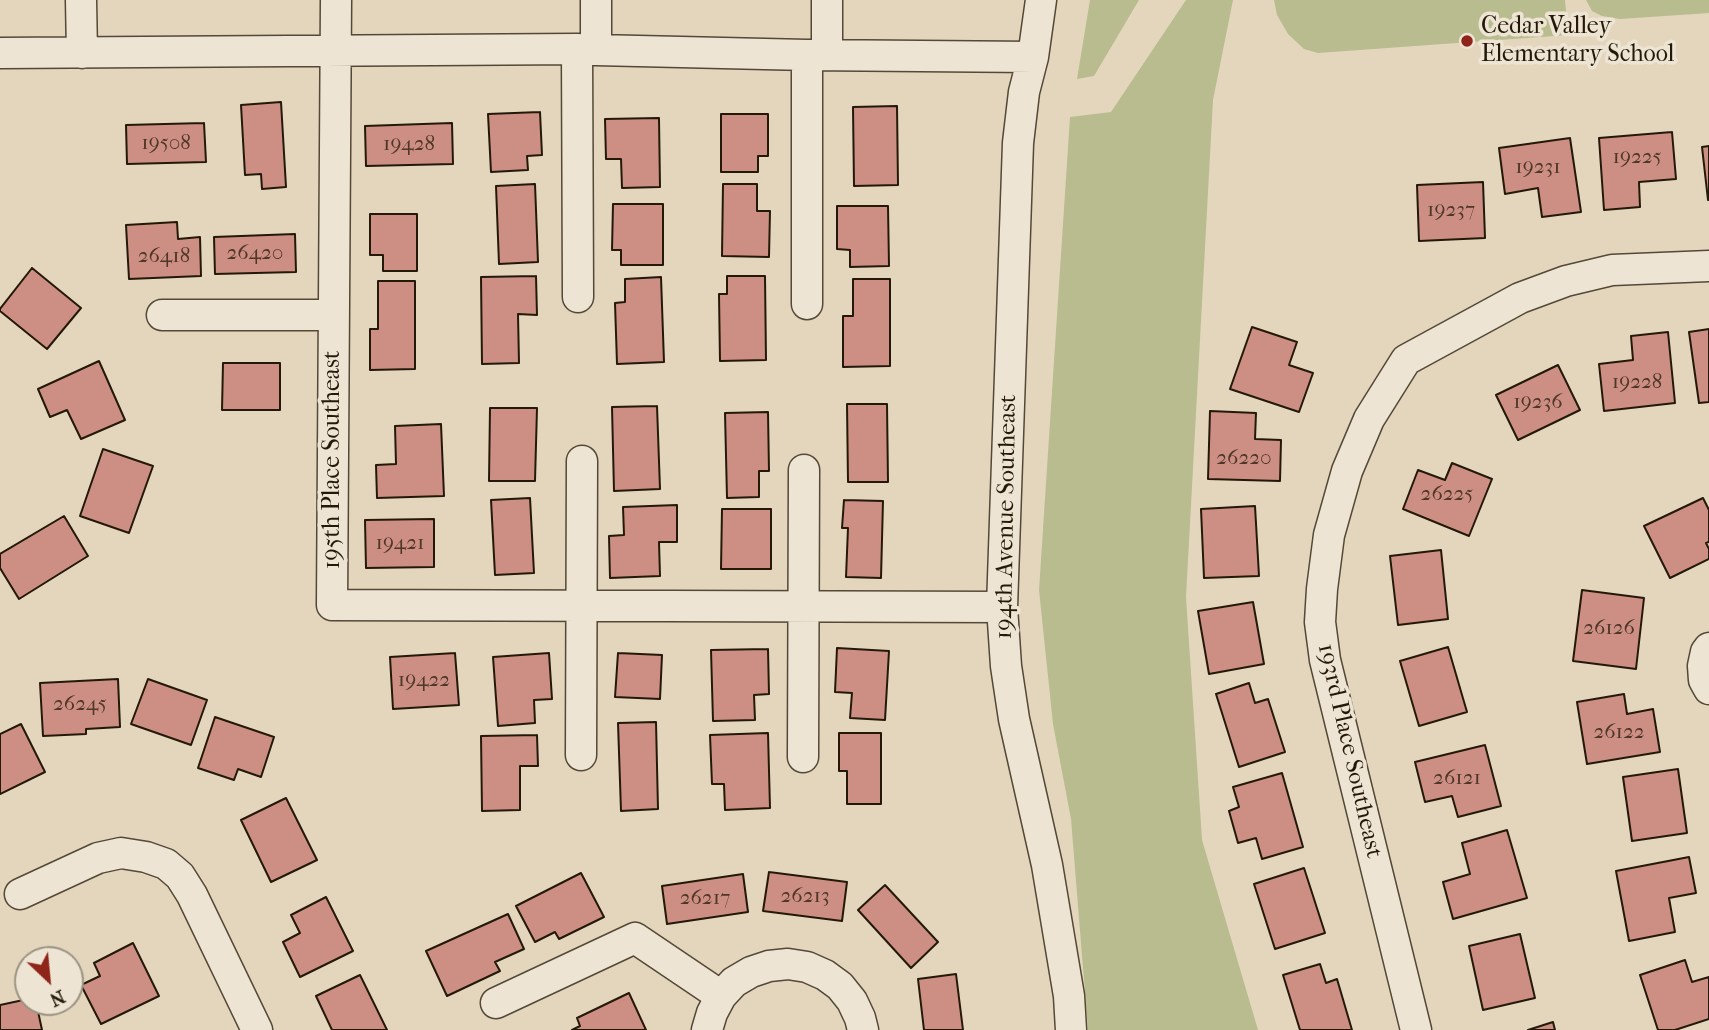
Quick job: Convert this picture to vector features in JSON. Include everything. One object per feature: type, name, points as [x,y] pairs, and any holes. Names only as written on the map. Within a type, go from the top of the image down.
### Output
[{"type":"street","points":[[81,0],[82,54]]},
{"type":"street","name":"195th Place Southeast","points":[[336,0],[332,605],[582,606]]},
{"type":"street","points":[[578,297],[587,50],[596,0]]},
{"type":"street","points":[[807,304],[817,55],[827,0]]},
{"type":"street","name":"194th Avenue Southeast","points":[[1041,0],[1033,57],[1024,92],[1018,143],[1002,607],[1006,666],[1014,719],[1047,865],[1069,996],[1071,1030]]},
{"type":"street","points":[[0,53],[587,50],[1033,57]]},
{"type":"street","name":"193rd Place Southeast","points":[[1416,1030],[1325,660],[1320,622],[1329,536],[1347,471],[1369,419],[1406,360],[1520,298],[1566,281],[1612,270],[1709,267]]},
{"type":"street","name":"195th Place Southeast","points":[[162,315],[333,315]]},
{"type":"street","points":[[581,755],[582,461]]},
{"type":"street","points":[[803,757],[804,470]]},
{"type":"street","points":[[582,606],[1002,607]]},
{"type":"street","points":[[1709,648],[1703,666],[1704,680],[1709,689]]},
{"type":"street","points":[[20,894],[97,858],[121,853],[166,864],[180,876],[192,895],[257,1030]]},
{"type":"street","points":[[496,1003],[635,937],[721,996]]},
{"type":"street","points":[[707,1030],[721,996],[734,982],[751,972],[788,964],[807,967],[840,986],[852,1001],[863,1030]]},
{"type":"green space","points":[[1090,0],[1139,0],[1094,76],[1077,79]]},
{"type":"green space","points":[[1186,0],[1233,0],[1213,100],[1186,597],[1202,840],[1258,1030],[1088,1030],[1071,819],[1053,724],[1039,590],[1070,117],[1111,112]]},
{"type":"green space","points":[[1274,0],[1565,0],[1568,35],[1318,53],[1304,49],[1288,34],[1277,15]]},
{"type":"green space","points":[[1586,0],[1709,0],[1709,13],[1620,19],[1592,11]]},
{"type":"building","points":[[281,102],[286,187],[262,189],[261,174],[245,175],[241,105]]},
{"type":"building","points":[[897,106],[898,185],[854,186],[853,107]]},
{"type":"building","points":[[540,112],[542,155],[527,156],[528,170],[491,172],[488,114]]},
{"type":"building","points":[[721,114],[768,114],[768,156],[758,156],[758,172],[721,172]]},
{"type":"building","points":[[659,118],[660,187],[622,188],[621,159],[606,159],[605,119]]},
{"type":"building","points":[[204,123],[206,162],[127,164],[126,125]]},
{"type":"building","points":[[452,123],[453,164],[366,166],[365,126]]},
{"type":"building","points":[[1672,132],[1676,179],[1639,182],[1640,207],[1604,210],[1599,138]]},
{"type":"building","points":[[1570,138],[1581,212],[1542,217],[1538,188],[1505,194],[1499,148]]},
{"type":"building","points":[[1709,146],[1709,200],[1708,200],[1702,147]]},
{"type":"building","points":[[1483,182],[1485,238],[1419,241],[1417,185]]},
{"type":"building","points":[[535,184],[538,262],[499,264],[496,186]]},
{"type":"building","points":[[723,184],[757,184],[757,211],[770,211],[769,257],[722,256]]},
{"type":"building","points":[[613,204],[663,204],[663,265],[621,265],[621,250],[612,250]]},
{"type":"building","points":[[837,206],[888,206],[889,266],[850,267],[850,250],[837,249]]},
{"type":"building","points":[[370,214],[417,214],[417,271],[383,271],[383,255],[370,255]]},
{"type":"building","points":[[177,222],[178,239],[200,237],[201,276],[129,279],[126,225]]},
{"type":"building","points":[[295,234],[296,272],[215,274],[214,237]]},
{"type":"building","points":[[32,268],[81,308],[47,349],[0,311]]},
{"type":"building","points":[[536,276],[537,315],[518,314],[519,363],[482,364],[481,277]]},
{"type":"building","points":[[727,276],[765,276],[766,360],[720,361],[719,294],[727,294]]},
{"type":"building","points":[[661,277],[664,362],[617,364],[615,303],[625,302],[625,279]]},
{"type":"building","points":[[853,279],[890,279],[890,366],[843,367],[843,316],[853,316]]},
{"type":"building","points":[[378,281],[415,281],[415,369],[370,370],[370,329],[378,329]]},
{"type":"building","points":[[1252,327],[1297,342],[1289,365],[1313,373],[1299,412],[1230,389]]},
{"type":"building","points":[[1709,329],[1709,402],[1699,403],[1689,332]]},
{"type":"building","points":[[1668,332],[1675,403],[1604,411],[1599,364],[1633,360],[1631,336]]},
{"type":"building","points":[[99,361],[125,420],[81,439],[67,410],[50,417],[38,389]]},
{"type":"building","points":[[223,363],[280,363],[280,410],[222,410]]},
{"type":"building","points":[[1558,365],[1580,410],[1518,440],[1496,395]]},
{"type":"building","points":[[847,404],[887,404],[888,482],[848,482]]},
{"type":"building","points":[[657,406],[660,489],[614,491],[612,407]]},
{"type":"building","points":[[490,408],[537,408],[535,481],[489,481]]},
{"type":"building","points":[[1210,411],[1256,413],[1255,439],[1281,440],[1280,481],[1208,479]]},
{"type":"building","points":[[768,412],[769,471],[759,471],[759,497],[727,498],[725,413]]},
{"type":"building","points":[[441,424],[444,496],[377,498],[376,465],[396,464],[395,426]]},
{"type":"building","points":[[103,449],[153,466],[129,533],[80,516]]},
{"type":"building","points":[[1452,463],[1492,479],[1469,536],[1403,509],[1418,470],[1445,480]]},
{"type":"building","points":[[530,498],[534,573],[495,575],[491,500]]},
{"type":"building","points":[[1703,498],[1709,510],[1709,542],[1706,543],[1709,559],[1670,578],[1644,526]]},
{"type":"building","points":[[844,500],[883,501],[881,578],[846,577],[848,528],[842,528]]},
{"type":"building","points":[[677,505],[677,542],[659,542],[660,576],[610,578],[609,536],[624,535],[623,507]]},
{"type":"building","points":[[1255,506],[1259,576],[1204,578],[1201,509]]},
{"type":"building","points":[[722,509],[771,509],[771,569],[721,569]]},
{"type":"building","points":[[64,516],[88,556],[19,599],[0,568],[0,554]]},
{"type":"building","points":[[434,519],[434,567],[366,568],[365,520]]},
{"type":"building","points":[[1441,550],[1448,619],[1398,625],[1390,556]]},
{"type":"building","points":[[1582,590],[1644,598],[1636,669],[1573,661]]},
{"type":"building","points":[[1253,602],[1264,664],[1209,674],[1198,611]]},
{"type":"building","points":[[1448,647],[1467,712],[1419,726],[1400,661]]},
{"type":"building","points":[[837,648],[889,651],[885,720],[850,718],[852,693],[835,692]]},
{"type":"building","points":[[768,649],[769,694],[754,695],[755,720],[713,721],[711,650]]},
{"type":"building","points":[[455,653],[459,705],[393,709],[390,657]]},
{"type":"building","points":[[549,653],[552,699],[534,700],[535,723],[498,726],[493,657]]},
{"type":"building","points":[[618,653],[662,655],[660,699],[615,697]]},
{"type":"building","points":[[118,679],[120,727],[86,729],[86,734],[43,736],[40,683]]},
{"type":"building","points":[[148,679],[207,700],[191,745],[131,724]]},
{"type":"building","points":[[1249,683],[1255,703],[1268,699],[1285,752],[1239,767],[1216,694]]},
{"type":"building","points":[[1624,694],[1627,714],[1653,709],[1660,752],[1587,764],[1577,702]]},
{"type":"building","points":[[215,717],[274,737],[261,777],[238,769],[234,780],[198,768]]},
{"type":"building","points":[[656,722],[658,809],[621,811],[618,723]]},
{"type":"building","points":[[21,724],[45,772],[0,794],[0,734]]},
{"type":"building","points":[[768,733],[770,808],[725,810],[724,784],[712,784],[710,735]]},
{"type":"building","points":[[839,733],[881,733],[881,804],[847,804],[847,771],[839,771]]},
{"type":"building","points":[[537,735],[538,766],[520,766],[520,810],[482,811],[481,736]]},
{"type":"building","points":[[1485,745],[1501,806],[1458,817],[1452,796],[1425,802],[1415,762]]},
{"type":"building","points":[[1678,769],[1687,833],[1632,841],[1623,777]]},
{"type":"building","points":[[1282,773],[1303,847],[1262,859],[1256,838],[1238,843],[1229,811],[1239,807],[1233,787]]},
{"type":"building","points":[[286,798],[317,860],[271,882],[241,820]]},
{"type":"building","points":[[1507,830],[1527,898],[1453,919],[1443,882],[1470,874],[1462,843]]},
{"type":"building","points":[[1689,857],[1696,893],[1669,898],[1675,932],[1629,941],[1616,871]]},
{"type":"building","points":[[1304,868],[1325,933],[1275,949],[1254,884]]},
{"type":"building","points":[[769,872],[847,882],[842,921],[763,911]]},
{"type":"building","points":[[581,873],[604,917],[559,939],[555,932],[535,942],[516,906]]},
{"type":"building","points":[[743,874],[748,912],[667,924],[662,886]]},
{"type":"building","points":[[885,885],[938,942],[911,968],[858,910]]},
{"type":"building","points":[[326,897],[353,951],[300,977],[283,942],[300,933],[291,915]]},
{"type":"building","points":[[508,914],[524,949],[495,962],[500,971],[447,996],[426,951]]},
{"type":"building","points":[[1520,934],[1535,998],[1483,1010],[1469,946]]},
{"type":"building","points":[[133,943],[159,996],[101,1024],[84,991],[84,984],[100,976],[94,963]]},
{"type":"building","points":[[1685,960],[1692,982],[1709,977],[1709,1019],[1675,1030],[1658,1030],[1640,975]]},
{"type":"building","points":[[1320,964],[1326,983],[1337,979],[1352,1030],[1300,1030],[1283,975]]},
{"type":"building","points":[[956,974],[963,1030],[924,1030],[918,979]]},
{"type":"building","points":[[360,975],[387,1030],[332,1030],[316,996]]},
{"type":"building","points":[[629,993],[646,1030],[572,1030],[580,1026],[577,1018]]},
{"type":"building","points":[[14,1002],[14,1016],[39,1016],[42,1030],[0,1030],[0,1005]]},
{"type":"building","points":[[1553,1022],[1555,1030],[1528,1030]]},
{"type":"place","name":"Cedar Valley Elementary School","points":[[1467,41]]}]
